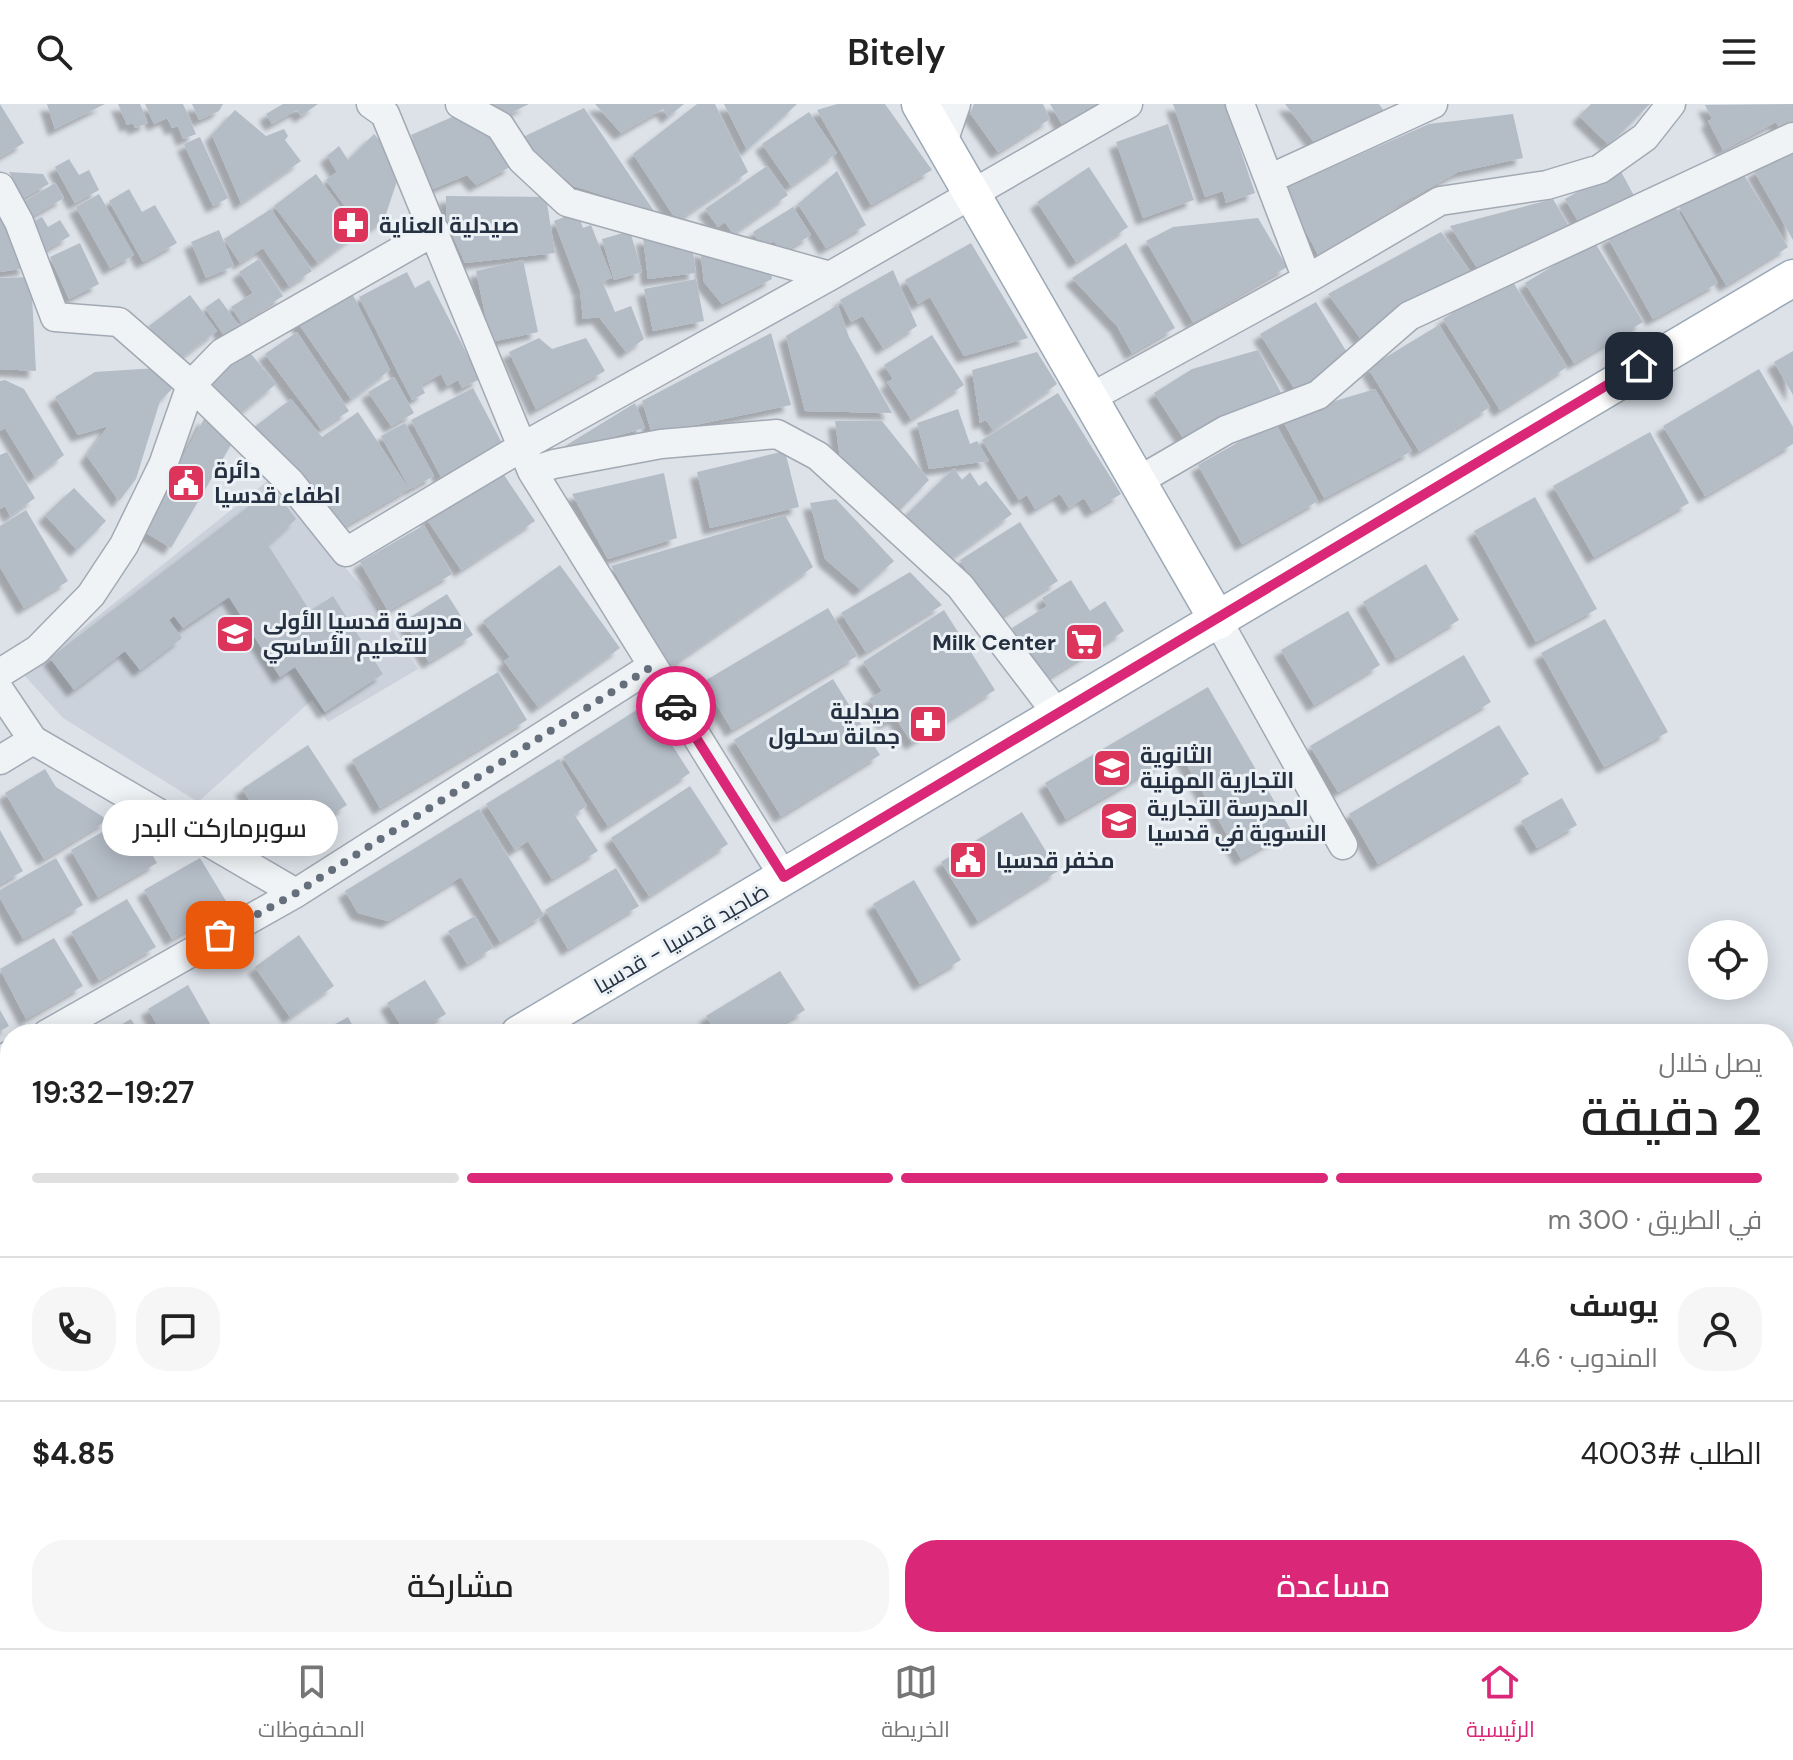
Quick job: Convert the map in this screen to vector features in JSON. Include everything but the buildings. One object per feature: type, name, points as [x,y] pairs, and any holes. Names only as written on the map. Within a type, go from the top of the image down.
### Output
[{"type":"main road","points":[[920,104],[1218,621]]},
{"type":"main road","name":"ضاحيد قدسيا - قدسيا","points":[[536,1024],[1218,621],[1409,503],[1793,278]]},
{"type":"street","points":[[460,104],[500,126],[522,160],[567,202],[830,276]]},
{"type":"street","points":[[943,142],[956,104]]},
{"type":"street","points":[[0,187],[19,222],[55,317],[119,322],[191,385],[290,482],[346,552],[527,459],[972,192],[1128,104]]},
{"type":"street","points":[[1240,104],[1307,279]]},
{"type":"street","points":[[1269,179],[1433,104]]},
{"type":"street","points":[[1090,398],[1307,279],[1440,201],[1547,185],[1600,169],[1645,137],[1671,104]]},
{"type":"street","points":[[383,107],[527,459],[651,667],[784,877]]},
{"type":"street","points":[[1138,481],[1226,430],[1318,395],[1409,316],[1793,137]]},
{"type":"street","points":[[0,673],[37,650],[91,595],[124,545],[163,465],[191,385],[222,353],[435,231]]},
{"type":"street","points":[[527,459],[554,464],[661,444],[777,434],[818,456],[960,586],[1058,715]]},
{"type":"street","points":[[1218,621],[1343,845]]},
{"type":"street","points":[[65,1024],[296,893],[651,667]]},
{"type":"street","points":[[0,691],[33,740],[296,893]]},
{"type":"street","points":[[0,760],[33,740]]},
{"type":"shaded area","name":"مدرسة قدسيا الأولى للتعليم الأساسي","points":[[270,479],[372,599],[418,669],[328,722],[312,700],[198,802],[63,718],[24,675]]},
{"type":"way so far","points":[[220,935],[296,893],[651,667],[676,706]]},
{"type":"place","name":"صيدلية العناية","points":[[351,225]]},
{"type":"place","name":"دائرة اطفاء قدسيا","points":[[186,483]]},
{"type":"place","name":"مدرسة قدسيا الأولى للتعليم الأساسي","points":[[235,634]]},
{"type":"place","name":"Milk Center","points":[[1084,642]]},
{"type":"place","name":"صيدلية جمانة سحلول","points":[[928,724]]},
{"type":"place","name":"الثانوية التجارية المهنية","points":[[1112,768]]},
{"type":"place","name":"المدرسة التجارية النسوية في قدسيا","points":[[1119,821]]},
{"type":"place","name":"مخفر قدسيا","points":[[968,860]]},
{"type":"place","name":"سوبرماركت البدر","points":[[220,935]]},
{"type":"route","points":[[676,706],[784,877],[1218,621],[1639,366]]}]
